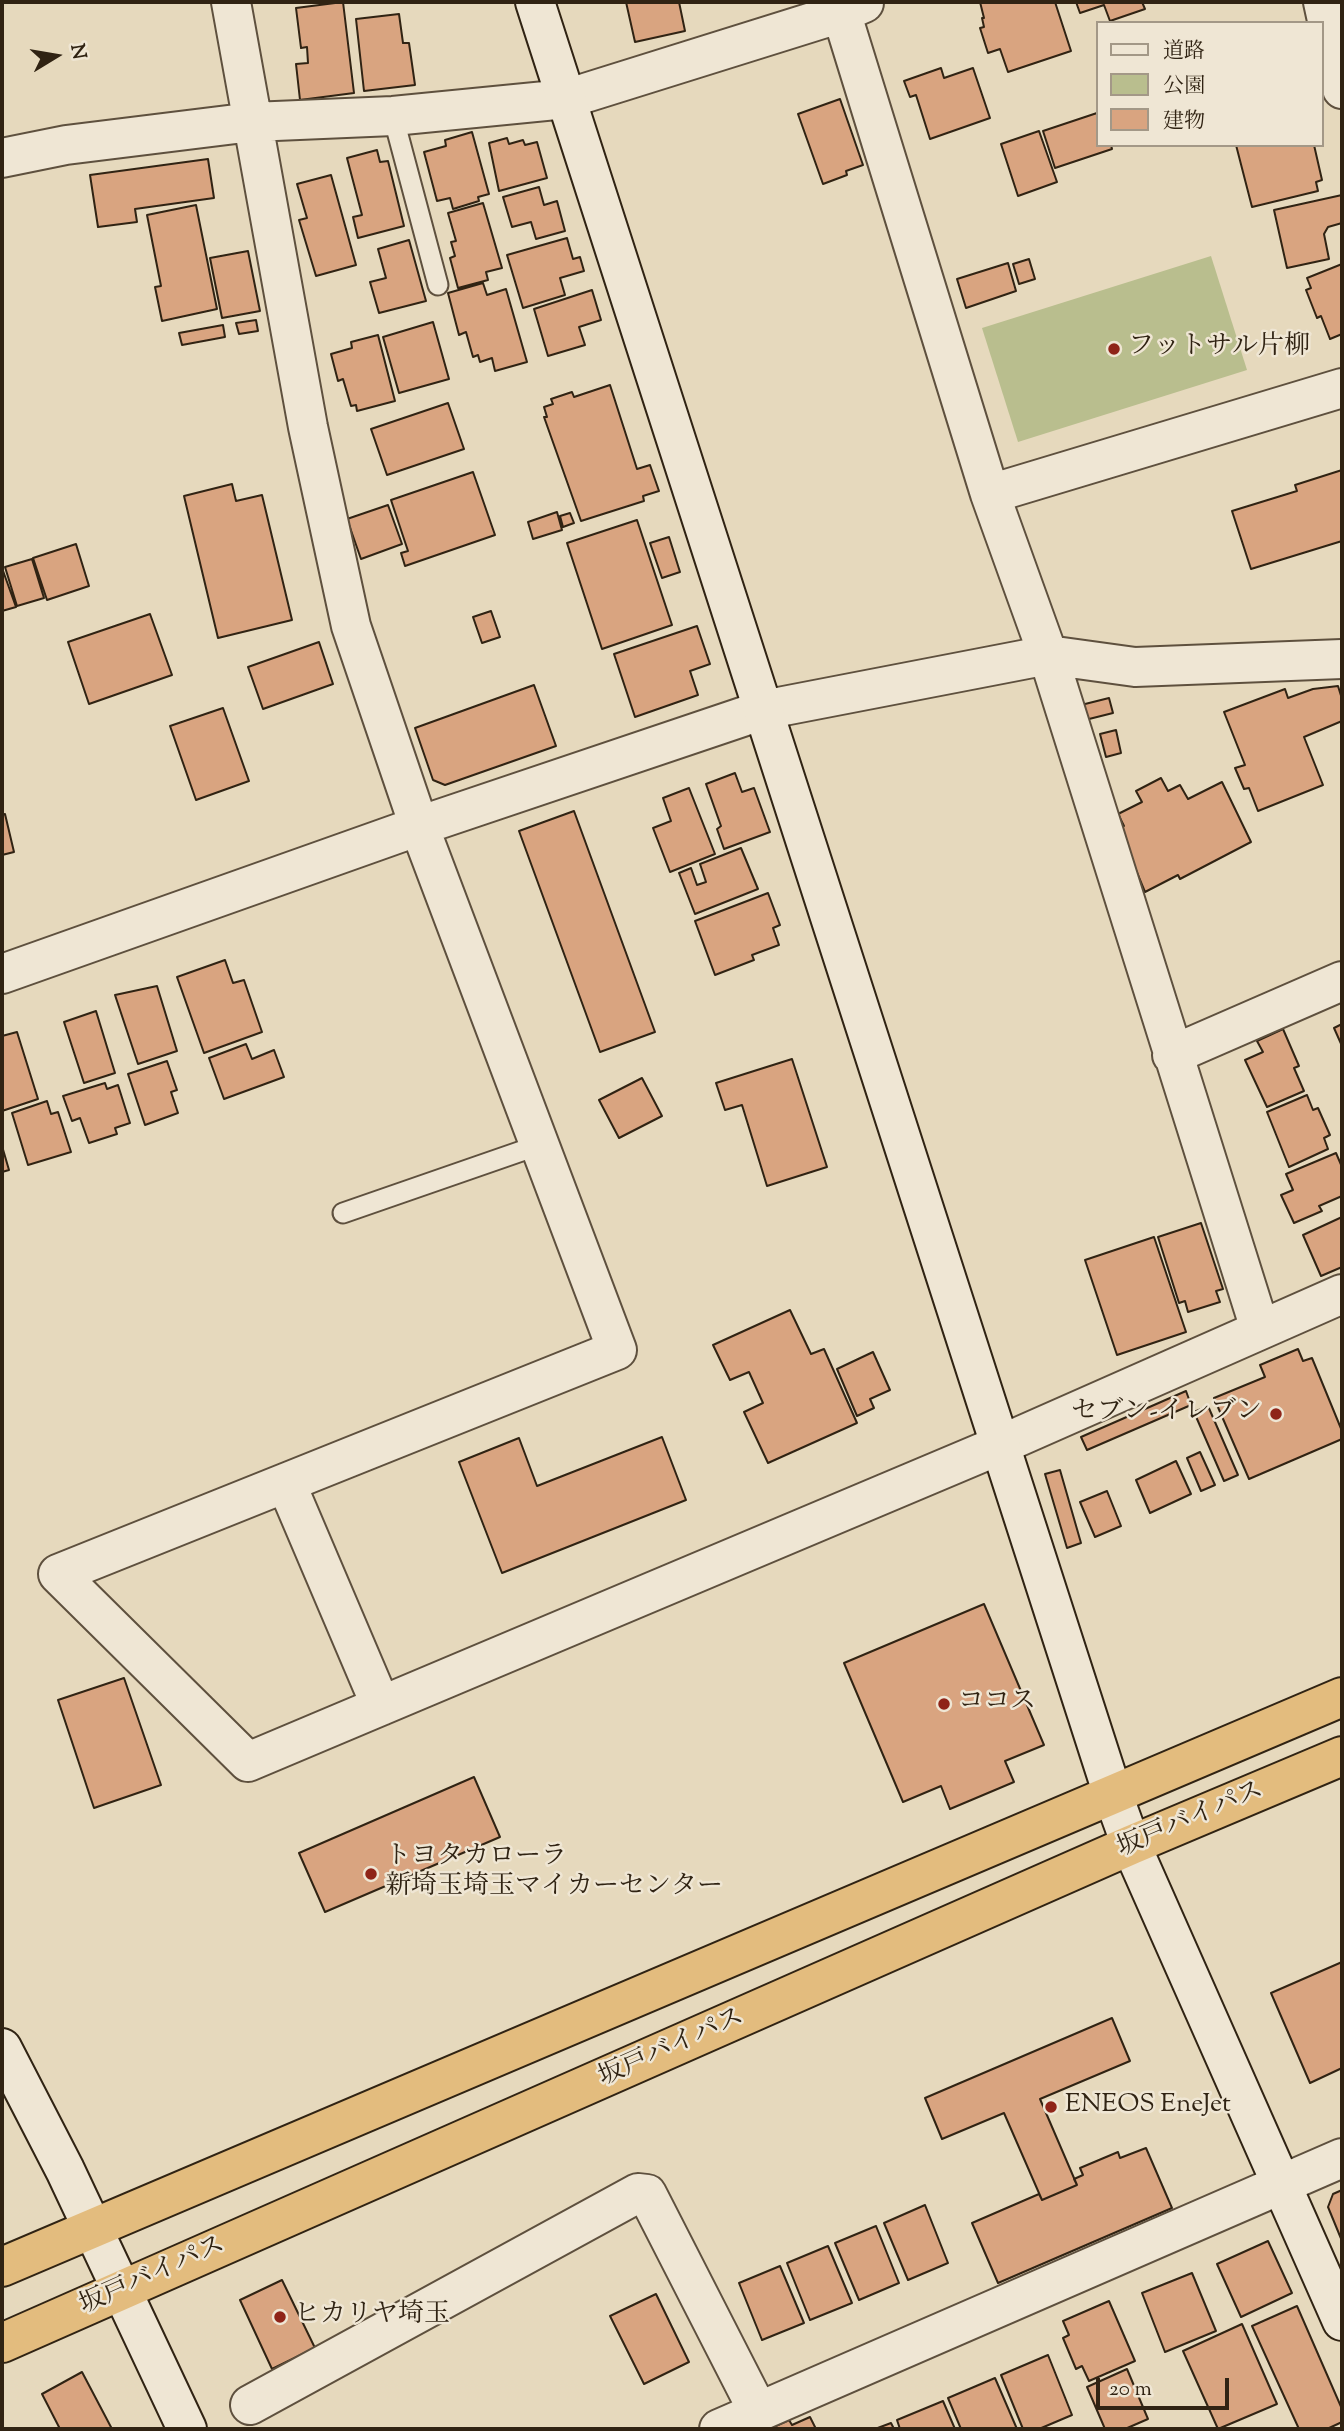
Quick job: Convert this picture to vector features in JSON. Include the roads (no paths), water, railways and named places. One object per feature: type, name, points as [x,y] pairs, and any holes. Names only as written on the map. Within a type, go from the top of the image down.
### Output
[{"type":"highway","name":"坂戸バイパス","points":[[2,2267],[1342,1697]]},
{"type":"highway","name":"坂戸バイパス","points":[[2,2343],[1131,1845],[1342,1756]]},
{"type":"street","points":[[231,2],[308,428],[351,626],[419,825],[617,1350],[58,1574],[248,1762],[1000,1445],[1342,1294]]},
{"type":"street","points":[[535,2],[1113,1794],[1131,1845],[1342,2321]]},
{"type":"street","points":[[2,158],[66,145],[252,122],[393,116],[566,99],[848,5],[990,494],[1048,655],[1260,1329]]},
{"type":"street","points":[[1332,19],[1342,89]]},
{"type":"street","points":[[990,494],[1342,388]]},
{"type":"street","points":[[2,974],[419,825],[763,710],[1048,655],[1135,667],[1342,659]]},
{"type":"street","points":[[1172,1055],[1342,981]]},
{"type":"street","points":[[286,1483],[381,1706]]},
{"type":"street","points":[[2,2048],[93,2228],[187,2429]]},
{"type":"street","points":[[723,2428],[758,2410],[1342,2158]]},
{"type":"street","points":[[250,2405],[638,2193],[647,2194],[758,2410]]},
{"type":"lane","points":[[393,116],[439,285]]},
{"type":"lane","points":[[343,1213],[539,1145]]},
{"type":"place","name":"フットサル片柳","points":[[1114,349]]},
{"type":"place","name":"セブン-イレブン","points":[[1276,1414]]},
{"type":"place","name":"ココス","points":[[944,1704]]},
{"type":"place","name":"トヨタカローラ 新埼玉埼玉マイカーセンター","points":[[371,1874]]},
{"type":"place","name":"ENEOS EneJet","points":[[1051,2107]]},
{"type":"place","name":"ヒカリヤ埼玉","points":[[280,2317]]}]
